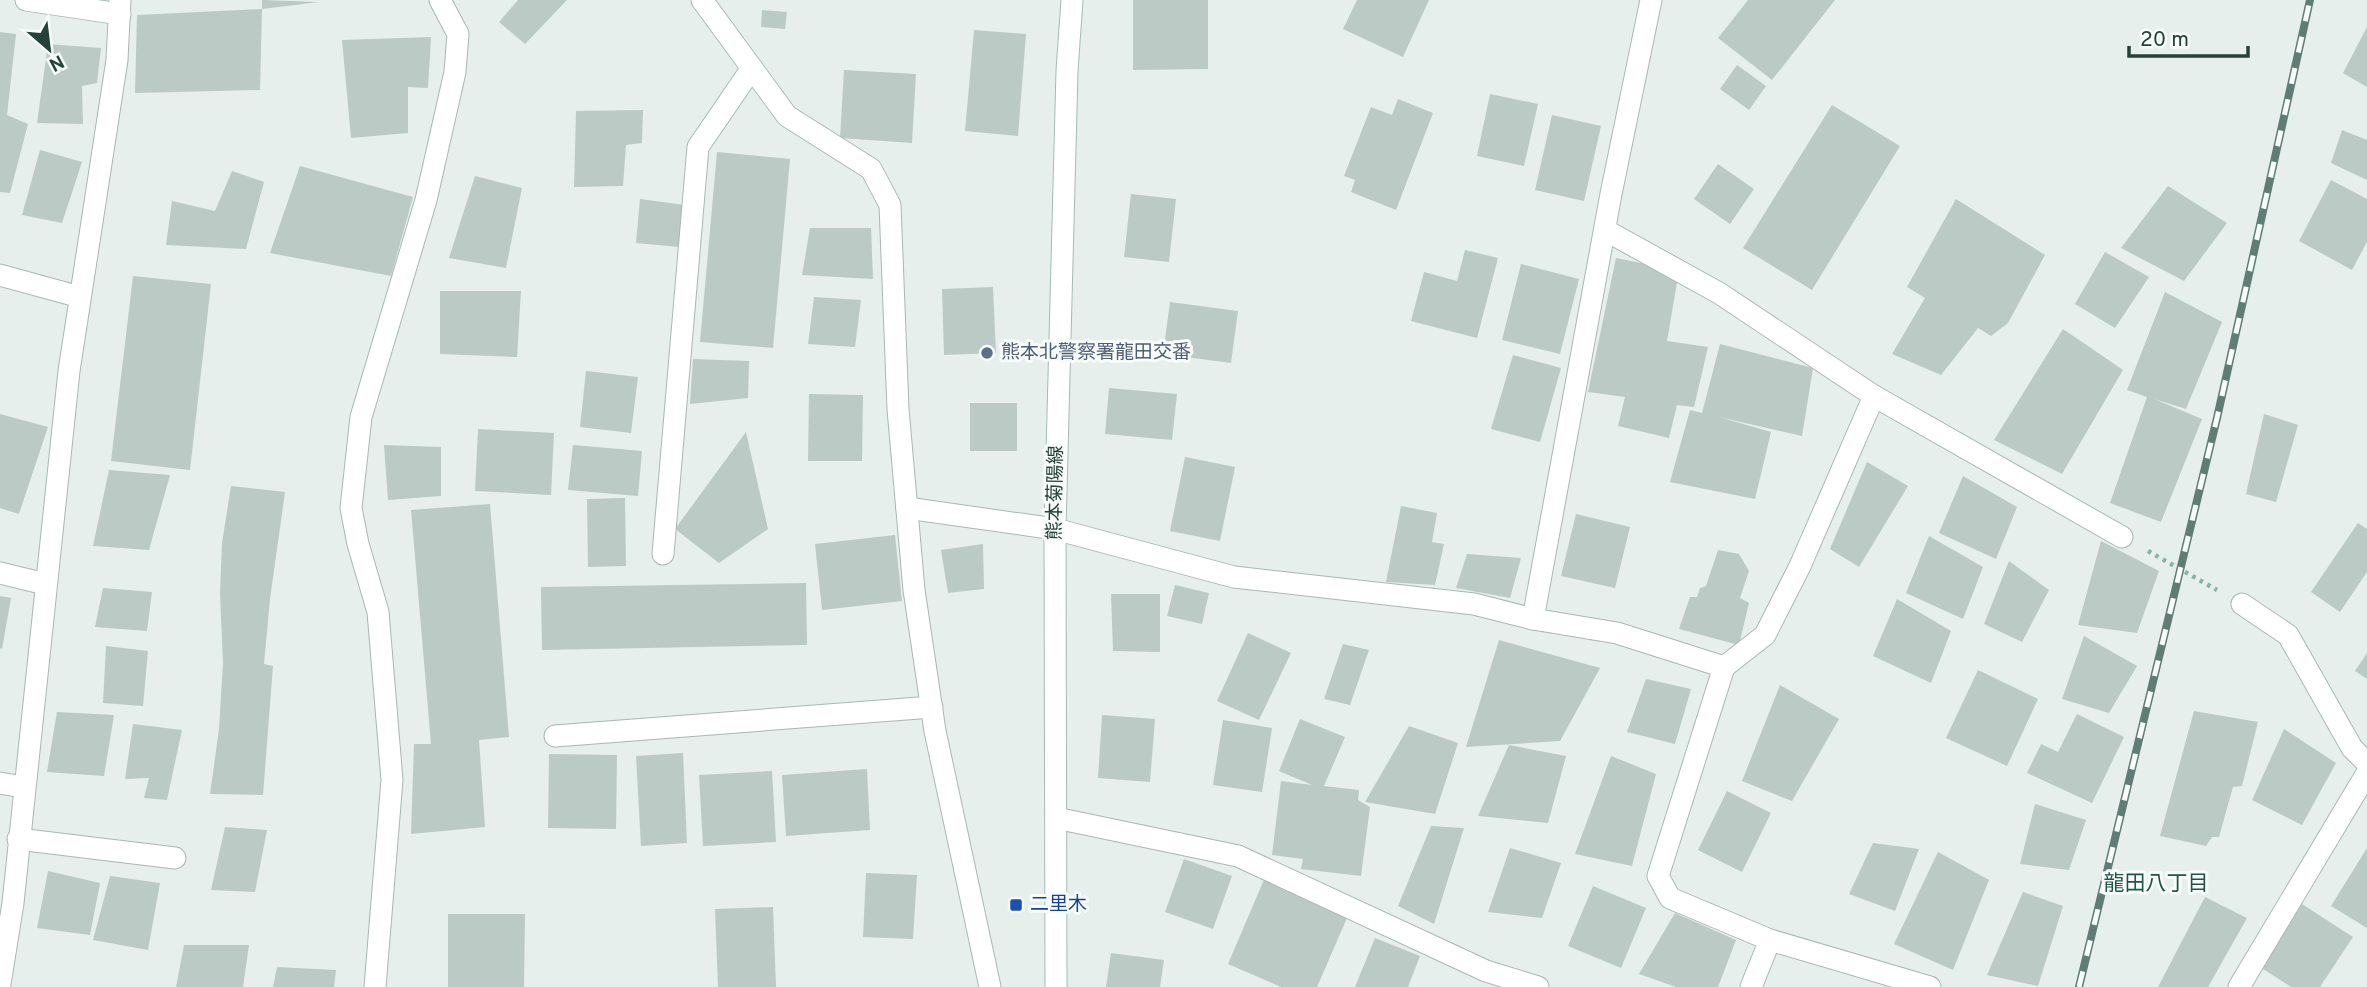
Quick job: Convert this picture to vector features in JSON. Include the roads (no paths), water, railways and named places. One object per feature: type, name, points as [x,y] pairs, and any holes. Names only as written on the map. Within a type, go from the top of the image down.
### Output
[{"type":"street","points":[[0,984],[13,903],[69,371],[117,60],[120,7],[26,0]]},
{"type":"street","points":[[375,987],[392,780],[378,612],[358,544],[351,508],[361,417],[426,200],[455,72],[458,34],[440,0]]},
{"type":"street","points":[[702,0],[787,116],[871,169],[890,205],[898,409],[914,590],[932,707],[990,987]]},
{"type":"street","name":"熊本菊陽線","points":[[1056,987],[1055,529],[1067,71],[1072,0]]},
{"type":"street","points":[[1533,619],[1605,230],[1651,0]]},
{"type":"street","points":[[663,554],[698,147],[752,68]]},
{"type":"street","points":[[1605,230],[1719,293],[1874,396],[2122,537]]},
{"type":"street","points":[[0,275],[80,297]]},
{"type":"street","points":[[1874,396],[1800,566],[1765,635],[1724,667],[1658,876],[1670,898],[1770,940],[1930,987]]},
{"type":"street","points":[[907,508],[1055,529],[1234,577],[1474,604],[1533,619],[1616,633],[1724,667]]},
{"type":"street","points":[[0,573],[45,584]]},
{"type":"street","points":[[2242,604],[2288,635],[2352,748],[2367,764]]},
{"type":"street","points":[[555,736],[932,707]]},
{"type":"street","points":[[2239,987],[2367,773]]},
{"type":"street","points":[[0,783],[23,788]]},
{"type":"street","points":[[1056,818],[1238,856],[1486,971],[1538,987]]},
{"type":"street","points":[[18,839],[175,858]]},
{"type":"street","points":[[1751,987],[1770,940]]},
{"type":"railway","points":[[2079,987],[2217,418],[2310,0]]},
{"type":"place","name":"熊本北警察署龍田交番","points":[[987,353]]},
{"type":"place","name":"二里木","points":[[1016,905]]},
{"type":"district","name":"龍田八丁目","points":[[2156,884]]}]
